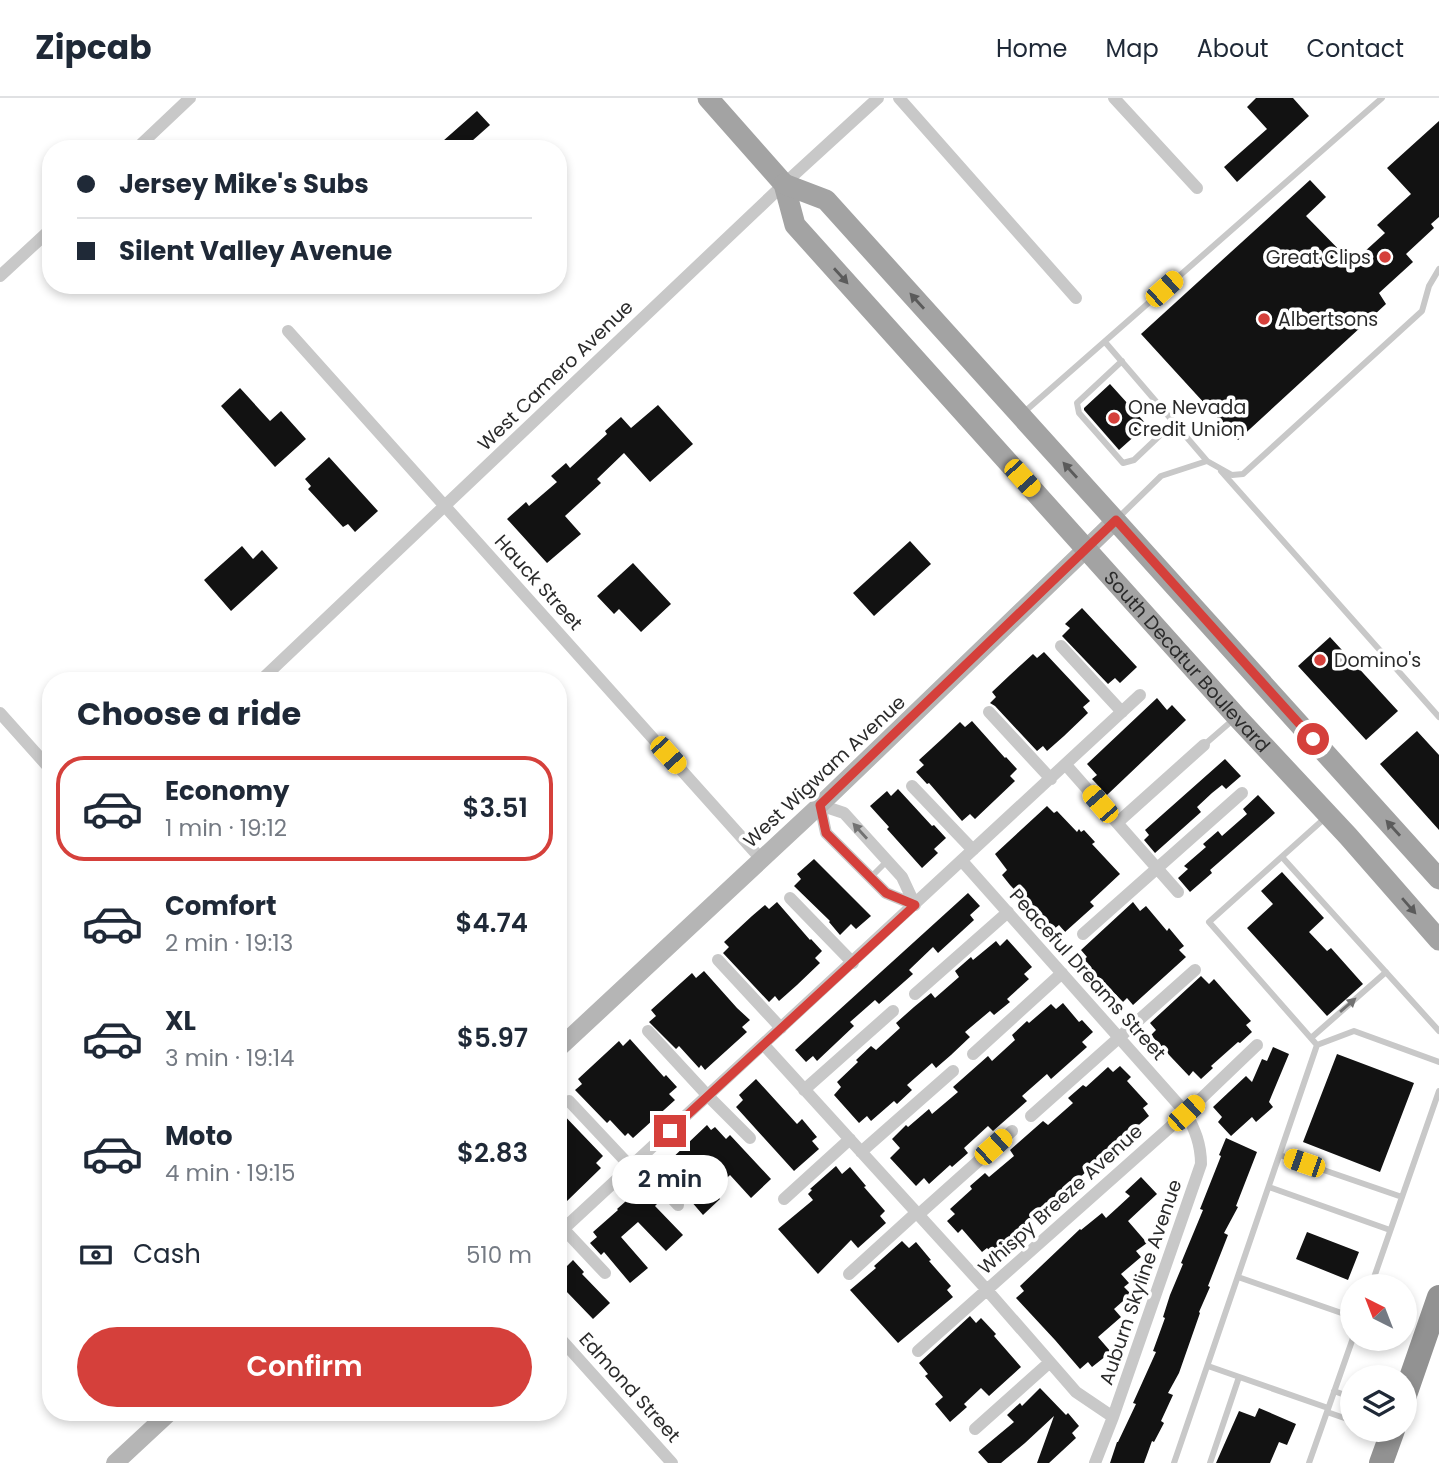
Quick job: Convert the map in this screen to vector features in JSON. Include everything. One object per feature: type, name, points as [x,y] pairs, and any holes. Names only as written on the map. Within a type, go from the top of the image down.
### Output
[{"type":"highway","points":[[1415,1365],[1439,1297]]},
{"type":"highway","points":[[1381,1463],[1386,1442]]},
{"type":"main road","name":"South Decatur Boulevard","points":[[708,98],[784,184],[795,225],[1439,940]]},
{"type":"main road","name":"South Decatur Boulevard","points":[[784,184],[826,201],[1439,879]]},
{"type":"street","points":[[146,140],[190,98]]},
{"type":"street","name":"West Camero Avenue","points":[[270,672],[878,98]]},
{"type":"street","points":[[898,98],[1076,299]]},
{"type":"street","points":[[1114,98],[1197,188]]},
{"type":"street","points":[[0,276],[42,237]]},
{"type":"street","name":"Hauck Street","points":[[288,331],[761,859]]},
{"type":"street","name":"West Wigwam Avenue","points":[[567,1041],[820,805],[1116,520]]},
{"type":"street","points":[[1061,646],[1122,712]]},
{"type":"street","points":[[567,1223],[764,1045],[1140,695]]},
{"type":"street","points":[[989,712],[1051,779]]},
{"type":"street","points":[[0,713],[42,760]]},
{"type":"street","points":[[1118,823],[1204,745]]},
{"type":"street","points":[[1066,765],[1178,892]]},
{"type":"street","points":[[912,786],[973,850]]},
{"type":"street","points":[[1083,934],[1242,793]]},
{"type":"street","points":[[820,805],[844,813],[902,877],[915,905]]},
{"type":"street","points":[[820,805],[826,833],[886,893],[915,905]]},
{"type":"street","name":"Peaceful Dreams Street","points":[[962,861],[1186,1113]]},
{"type":"street","points":[[790,898],[853,963]]},
{"type":"street","points":[[915,994],[1008,912]]},
{"type":"street","points":[[718,960],[781,1028]]},
{"type":"street","points":[[1031,1116],[1195,970]]},
{"type":"street","points":[[973,1054],[1062,974]]},
{"type":"street","points":[[804,1090],[892,1011]]},
{"type":"street","points":[[648,1031],[750,1138]]},
{"type":"street","points":[[764,1045],[1076,1392],[1113,1417]]},
{"type":"street","name":"Whispy Breeze Avenue","points":[[918,1352],[1186,1113],[1257,1045]]},
{"type":"street","points":[[861,1152],[953,1072]]},
{"type":"street","points":[[569,1101],[631,1167],[653,1179],[678,1205]]},
{"type":"street","name":"Auburn Skyline Avenue","points":[[1095,1463],[1201,1164],[1201,1149],[1196,1132],[1186,1113]]},
{"type":"street","points":[[849,1274],[1012,1131]]},
{"type":"street","points":[[784,1199],[850,1139]]},
{"type":"street","points":[[567,1236],[605,1273]]},
{"type":"street","name":"Edmond Street","points":[[567,1346],[672,1463]]},
{"type":"street","points":[[975,1429],[1050,1362]]},
{"type":"street","points":[[115,1463],[160,1421]]},
{"type":"lane","points":[[1021,415],[1382,98]]},
{"type":"lane","points":[[1105,342],[1207,461],[1232,475],[1244,474],[1422,311],[1429,286],[1439,269]]},
{"type":"lane","points":[[1122,361],[1077,403],[1079,413],[1123,463],[1134,460],[1174,422]]},
{"type":"lane","points":[[1116,520],[1161,476],[1207,461]]},
{"type":"lane","points":[[1217,467],[1439,717]]},
{"type":"lane","points":[[1204,745],[1237,716]]},
{"type":"lane","points":[[1317,1045],[1209,922],[1329,815]]},
{"type":"lane","points":[[1282,857],[1439,1031]]},
{"type":"lane","points":[[870,878],[887,861]]},
{"type":"lane","points":[[1311,1038],[1386,972]]},
{"type":"lane","points":[[1317,1045],[1354,1031],[1439,1062]]},
{"type":"lane","points":[[1174,1463],[1317,1045]]},
{"type":"lane","points":[[1375,1274],[1439,1091]]},
{"type":"lane","points":[[1280,1155],[1402,1197]]},
{"type":"lane","points":[[1269,1187],[1390,1230]]},
{"type":"lane","points":[[1238,1278],[1340,1313]]},
{"type":"lane","points":[[1309,1463],[1348,1351]]},
{"type":"lane","points":[[1208,1366],[1340,1415]]},
{"type":"lane","points":[[1210,1463],[1239,1377]]},
{"type":"lane","points":[[1334,1391],[1340,1393]]},
{"type":"building","points":[[1256,98],[1293,98],[1309,116],[1237,182],[1224,167],[1267,129],[1247,107]]},
{"type":"building","points":[[477,111],[490,125],[473,140],[444,140]]},
{"type":"building","name":"Albertsons","points":[[1439,121],[1439,217],[1431,224],[1434,228],[1406,254],[1413,262],[1379,293],[1386,304],[1238,440],[1141,334],[1310,180],[1326,197],[1306,216],[1352,263],[1385,233],[1377,225],[1411,194],[1387,168]]},
{"type":"building","name":"One Nevada Credit Union","points":[[1110,384],[1147,425],[1119,450],[1084,410]]},
{"type":"building","points":[[240,388],[270,421],[281,411],[306,439],[275,467],[221,406]]},
{"type":"building","points":[[658,405],[693,444],[650,482],[624,453],[597,479],[601,483],[565,516],[581,534],[547,563],[507,519],[526,502],[529,506],[557,482],[551,476],[566,463],[570,468],[607,434],[605,431],[621,417],[631,428]]},
{"type":"building","points":[[329,457],[378,511],[355,532],[348,524],[343,527],[308,489],[311,486],[305,479]]},
{"type":"building","points":[[910,541],[931,564],[874,616],[853,593]]},
{"type":"building","points":[[242,546],[253,559],[262,550],[278,568],[231,611],[204,580]]},
{"type":"building","points":[[633,563],[671,604],[641,632],[619,609],[614,614],[597,596]]},
{"type":"building","points":[[1082,608],[1137,667],[1120,683],[1115,678],[1108,684],[1062,636],[1070,628],[1065,624]]},
{"type":"building","points":[[1330,637],[1398,711],[1366,740],[1298,666]]},
{"type":"building","points":[[1044,652],[1090,701],[1083,707],[1088,713],[1064,736],[1047,751],[1043,746],[1037,751],[990,703],[996,697],[992,692],[1010,675],[1033,654],[1037,658]]},
{"type":"building","points":[[1157,698],[1167,710],[1172,705],[1186,720],[1107,795],[1092,779],[1097,775],[1087,764]]},
{"type":"building","points":[[972,721],[1017,769],[1010,776],[1015,781],[975,819],[970,814],[962,821],[916,772],[924,765],[919,760],[960,722],[965,727]]},
{"type":"building","points":[[1417,731],[1439,755],[1439,830],[1380,764]]},
{"type":"building","points":[[1225,759],[1241,776],[1226,789],[1222,785],[1212,793],[1197,807],[1201,812],[1155,853],[1144,840],[1149,835],[1145,830]]},
{"type":"building","points":[[898,789],[946,838],[934,849],[938,853],[922,868],[870,806],[887,791],[891,796]]},
{"type":"building","points":[[1258,795],[1275,813],[1210,870],[1212,873],[1190,892],[1178,878],[1188,869],[1184,866],[1206,847],[1203,844],[1218,831],[1222,836],[1247,814],[1243,809]]},
{"type":"building","points":[[1047,806],[1054,813],[1057,811],[1077,832],[1079,829],[1081,832],[1084,830],[1095,842],[1092,844],[1120,874],[1090,902],[1094,906],[1065,932],[1059,925],[1054,929],[1029,901],[1027,903],[1010,885],[1002,875],[1007,870],[995,854]]},
{"type":"building","points":[[814,859],[871,916],[856,929],[851,924],[840,935],[830,921],[794,886],[801,879],[797,874]]},
{"type":"building","points":[[1282,872],[1324,918],[1309,932],[1327,951],[1331,948],[1363,984],[1327,1016],[1247,928],[1273,904],[1261,891]]},
{"type":"building","points":[[968,893],[980,906],[970,915],[974,920],[938,953],[933,947],[909,970],[913,974],[879,1004],[875,1000],[850,1022],[854,1026],[817,1061],[813,1056],[806,1062],[795,1050]]},
{"type":"building","points":[[777,902],[822,951],[815,958],[820,963],[779,1001],[775,996],[769,1002],[723,953],[729,947],[724,942],[765,905],[769,909]]},
{"type":"building","points":[[1133,902],[1140,911],[1146,906],[1167,931],[1169,928],[1184,946],[1179,950],[1186,957],[1133,1005],[1127,998],[1123,1002],[1098,979],[1082,961],[1087,957],[1081,950]]},
{"type":"building","points":[[1007,939],[1032,967],[1024,974],[1029,979],[1007,999],[1010,1002],[994,1015],[990,1011],[965,1032],[970,1037],[951,1055],[936,1068],[932,1063],[907,1085],[912,1090],[897,1104],[894,1101],[871,1121],[867,1116],[859,1123],[834,1095],[841,1087],[837,1082],[871,1046],[876,1050],[900,1028],[896,1023],[914,1007],[931,993],[935,998],[959,977],[955,971],[971,957],[973,960],[996,941],[1000,946]]},
{"type":"building","points":[[704,971],[750,1020],[742,1027],[747,1032],[705,1070],[701,1065],[699,1068],[679,1046],[676,1049],[649,1022],[656,1016],[651,1010],[692,973],[696,978]]},
{"type":"building","points":[[1201,976],[1209,984],[1214,979],[1251,1021],[1246,1025],[1252,1032],[1211,1066],[1213,1068],[1201,1079],[1193,1071],[1189,1076],[1171,1057],[1151,1035],[1156,1030],[1150,1023]]},
{"type":"building","points":[[1063,1003],[1079,1022],[1082,1020],[1093,1032],[1082,1042],[1087,1047],[1051,1079],[1047,1074],[1022,1096],[1027,1101],[993,1131],[988,1126],[964,1148],[968,1153],[952,1167],[950,1165],[929,1184],[924,1178],[916,1186],[890,1158],[900,1148],[892,1139],[906,1125],[908,1127],[929,1109],[932,1114],[958,1092],[953,1087],[988,1056],[992,1061],[1015,1040],[1012,1035],[1027,1021],[1029,1023],[1051,1004],[1056,1009]]},
{"type":"building","points":[[630,1039],[664,1077],[666,1075],[677,1087],[669,1094],[675,1100],[633,1138],[628,1133],[625,1136],[610,1120],[607,1123],[575,1090],[582,1084],[578,1079],[619,1041],[623,1046]]},
{"type":"building","points":[[1273,1047],[1289,1054],[1269,1102],[1273,1107],[1256,1122],[1252,1117],[1231,1136],[1218,1122],[1222,1117],[1213,1107],[1246,1076],[1252,1082],[1262,1059],[1267,1061]]},
{"type":"building","points":[[1337,1054],[1414,1083],[1380,1172],[1303,1142]]},
{"type":"building","points":[[1120,1066],[1131,1077],[1127,1081],[1148,1104],[1143,1108],[1149,1116],[1078,1179],[1077,1177],[994,1255],[987,1248],[982,1252],[962,1229],[958,1233],[947,1221],[955,1214],[950,1209],[972,1189],[970,1186],[985,1173],[989,1177],[1014,1156],[1010,1150],[1043,1121],[1048,1125],[1073,1103],[1068,1098],[1083,1085],[1086,1087],[1108,1067],[1113,1072]]},
{"type":"building","points":[[756,1079],[797,1124],[802,1119],[817,1137],[812,1141],[819,1149],[794,1171],[736,1107],[743,1100],[739,1095]]},
{"type":"building","points":[[567,1118],[603,1156],[596,1163],[601,1168],[567,1201]]},
{"type":"building","points":[[707,1125],[711,1130],[715,1127],[726,1139],[730,1135],[771,1179],[751,1198],[730,1175],[713,1191],[720,1199],[703,1215],[677,1185],[674,1188],[662,1175],[670,1168],[666,1164]]},
{"type":"building","points":[[1226,1138],[1257,1152],[1236,1206],[1238,1207],[1224,1233],[1228,1235],[1179,1373],[1168,1393],[1173,1395],[1161,1421],[1164,1423],[1154,1442],[1152,1441],[1144,1463],[1110,1463],[1156,1352],[1153,1351],[1170,1295],[1203,1210],[1200,1209]]},
{"type":"building","points":[[836,1166],[842,1174],[850,1167],[885,1211],[880,1216],[886,1223],[858,1248],[851,1240],[818,1274],[778,1229],[813,1200],[808,1194],[812,1190],[810,1189]]},
{"type":"building","points":[[1141,1177],[1157,1194],[1128,1221],[1147,1243],[1136,1251],[1141,1257],[1121,1274],[1129,1283],[1124,1287],[1131,1294],[1114,1309],[1121,1317],[1098,1337],[1111,1352],[1092,1367],[1088,1362],[1080,1369],[1016,1298],[1024,1291],[1020,1286],[1080,1229],[1102,1213],[1106,1218],[1130,1196],[1125,1192]]},
{"type":"building","points":[[646,1191],[657,1204],[655,1206],[683,1235],[666,1251],[638,1222],[621,1237],[648,1268],[630,1283],[604,1252],[601,1255],[590,1243],[597,1237],[593,1232],[617,1209],[634,1194],[638,1199]]},
{"type":"building","points":[[1307,1232],[1359,1252],[1350,1274],[1340,1274],[1340,1277],[1296,1259]]},
{"type":"building","points":[[902,1241],[909,1248],[916,1242],[951,1286],[947,1290],[953,1297],[898,1343],[850,1290]]},
{"type":"building","points":[[573,1260],[584,1272],[582,1274],[610,1303],[593,1319],[567,1292],[567,1266]]},
{"type":"building","points":[[970,1316],[976,1323],[981,1318],[1021,1367],[989,1396],[981,1388],[964,1404],[967,1407],[950,1422],[935,1404],[943,1397],[925,1376],[928,1374],[919,1363]]},
{"type":"building","points":[[1040,1388],[1079,1426],[1072,1433],[1076,1438],[1049,1463],[1037,1463],[1054,1416],[1001,1463],[988,1463],[978,1452],[1014,1422],[1007,1415],[1020,1403],[1022,1406]]},
{"type":"building","points":[[1259,1408],[1296,1424],[1287,1445],[1279,1442],[1270,1463],[1216,1463],[1239,1411],[1255,1417]]},
{"type":"place","name":"Great Clips","points":[[1385,257]]},
{"type":"place","name":"Albertsons","points":[[1264,319]]},
{"type":"place","name":"One Nevada Credit Union","points":[[1114,418]]},
{"type":"place","name":"Domino's","points":[[1320,660]]},
{"type":"route","points":[[670,1131],[915,905],[886,893],[826,833],[820,805],[1116,520],[1313,739]]}]
